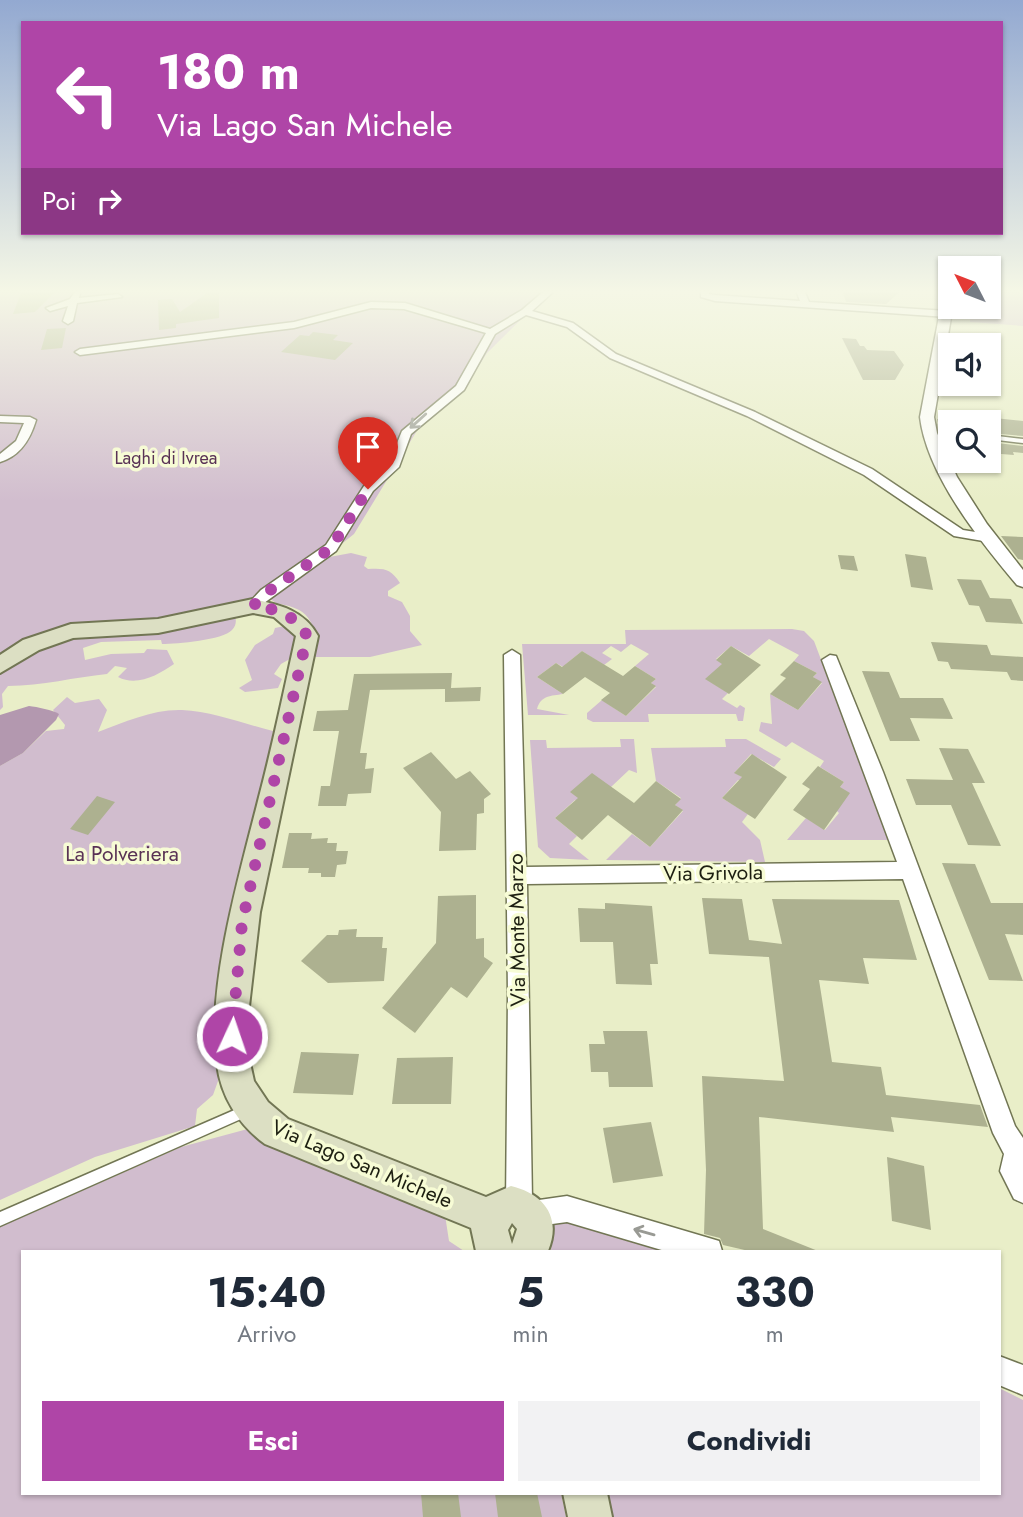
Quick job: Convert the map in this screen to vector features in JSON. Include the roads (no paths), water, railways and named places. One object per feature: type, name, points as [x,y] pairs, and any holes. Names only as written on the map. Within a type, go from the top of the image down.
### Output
[{"type":"main road","name":"Via Lago San Michele","points":[[0,665],[31,645],[71,631],[158,626],[253,606],[281,612],[303,628],[307,636],[242,923],[231,1050],[242,1095],[263,1123],[278,1132],[509,1222]]},
{"type":"main road","points":[[509,1222],[536,1230],[529,1250]]},
{"type":"main road","points":[[585,1495],[590,1517]]},
{"type":"street","points":[[253,606],[266,593],[331,548],[368,489],[393,467],[406,433],[460,388],[475,361]]},
{"type":"street","points":[[624,361],[751,414],[868,472],[959,533],[989,538]]},
{"type":"street","points":[[938,361],[931,430],[937,454],[989,538],[1023,581]]},
{"type":"street","points":[[0,419],[30,420],[27,433],[12,454],[0,458]]},
{"type":"street","name":"Via Monte Marzo","points":[[509,1222],[516,876],[512,655]]},
{"type":"street","points":[[830,660],[911,870],[1005,1133],[1022,1155],[1014,1161],[1013,1171],[1023,1190]]},
{"type":"street","name":"Via Grivola","points":[[516,876],[911,870]]},
{"type":"street","points":[[509,1222],[567,1209],[706,1250]]},
{"type":"street","points":[[1001,1371],[1023,1380]]},
{"type":"lane","points":[[1001,438],[1023,440]]},
{"type":"lane","points":[[0,1220],[251,1109]]},
{"type":"park label","name":"Laghi di Ivrea","points":[[166,458]]},
{"type":"park label","name":"La Polveriera","points":[[122,854]]}]
